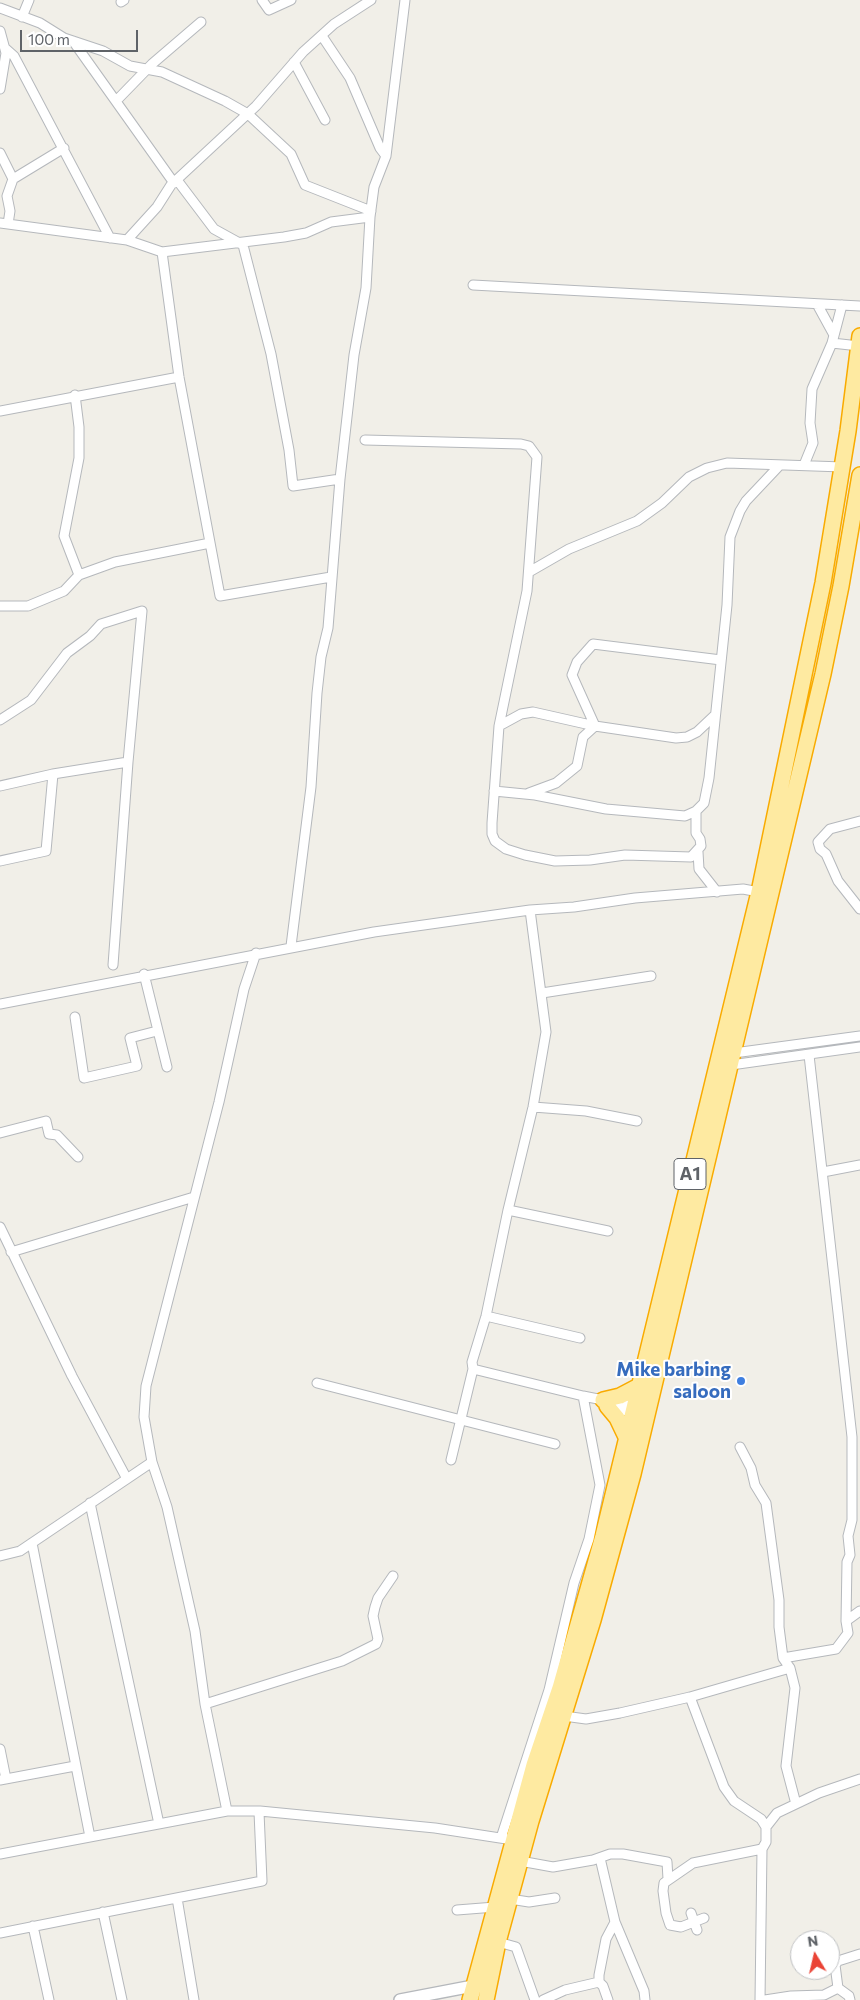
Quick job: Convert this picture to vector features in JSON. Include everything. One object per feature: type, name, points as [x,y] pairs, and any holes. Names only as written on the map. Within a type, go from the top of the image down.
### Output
[{"type":"highway","name":"A1","points":[[472,1993],[495,1907],[507,1839],[562,1679],[627,1439],[640,1411],[639,1386],[759,892],[823,583],[843,467],[859,346]]},
{"type":"highway","name":"A1","points":[[486,2000],[498,1942],[520,1861],[616,1541],[640,1411],[733,1059],[823,674],[841,586],[860,475]]},
{"type":"highway","points":[[595,1400],[620,1396],[639,1386]]},
{"type":"highway","points":[[595,1400],[617,1418],[627,1439]]},
{"type":"street","points":[[22,17],[29,0]]},
{"type":"street","points":[[262,0],[269,10],[291,0]]},
{"type":"street","points":[[127,240],[176,181],[248,114],[294,62],[334,24],[371,0]]},
{"type":"street","points":[[291,946],[312,786],[317,693],[321,657],[328,628],[340,479],[354,355],[366,288],[374,187],[386,156],[404,0]]},
{"type":"street","points":[[0,8],[40,23],[64,38],[103,51],[130,66],[162,72],[248,114],[291,154],[305,185],[371,214]]},
{"type":"street","points":[[116,101],[146,70],[201,22]]},
{"type":"street","points":[[0,31],[5,48],[0,89]]},
{"type":"street","points":[[322,36],[350,78],[380,148],[386,156]]},
{"type":"street","points":[[73,41],[116,101],[214,229],[243,245],[271,354],[289,450],[293,486],[340,479]]},
{"type":"street","points":[[5,48],[14,56],[110,238]]},
{"type":"street","points":[[294,62],[325,120]]},
{"type":"street","points":[[64,148],[13,179],[7,196],[10,211],[4,224],[127,240],[162,252],[284,237],[306,232],[331,222],[371,214]]},
{"type":"street","points":[[0,153],[13,179]]},
{"type":"street","points":[[162,252],[179,377],[220,596],[331,577]]},
{"type":"street","points":[[473,285],[860,306]]},
{"type":"street","points":[[816,304],[833,339],[859,346]]},
{"type":"street","points":[[804,465],[813,443],[810,422],[812,389],[833,339],[842,305]]},
{"type":"street","points":[[0,411],[179,377]]},
{"type":"street","points":[[75,396],[79,427],[79,458],[64,536],[78,575]]},
{"type":"street","points":[[366,440],[521,444],[529,446],[537,457],[529,572],[499,726],[492,834],[494,841],[506,849],[526,855],[565,862],[625,855],[691,857],[698,852],[701,846],[700,839],[696,833],[696,812]]},
{"type":"street","points":[[529,572],[570,549],[637,521],[662,504],[689,477],[707,468],[728,463],[843,467]]},
{"type":"street","points":[[494,791],[526,794],[606,809],[685,816],[696,812],[704,803],[709,778],[728,604],[730,543],[733,528],[746,501],[779,466]]},
{"type":"street","points":[[0,606],[28,606],[64,591],[78,575],[115,562],[210,543]]},
{"type":"street","points":[[0,720],[31,700],[67,653],[90,636],[101,624],[142,611],[128,762],[114,965]]},
{"type":"street","points":[[595,726],[572,675],[577,662],[594,644],[721,660]]},
{"type":"street","points":[[499,726],[522,714],[533,712],[595,726],[676,738],[687,737],[697,732],[715,715]]},
{"type":"street","points":[[526,794],[556,783],[577,766],[583,737],[595,726]]},
{"type":"street","points":[[0,786],[53,774],[128,762]]},
{"type":"street","points":[[0,860],[46,851],[53,774]]},
{"type":"street","points":[[860,822],[830,829],[818,842],[820,849],[826,854],[838,881],[860,910]]},
{"type":"street","points":[[698,852],[699,869],[717,892]]},
{"type":"street","points":[[0,1004],[291,946],[530,910],[743,889],[759,892]]},
{"type":"street","points":[[451,1460],[473,1369],[472,1362],[486,1316],[508,1210],[533,1107],[546,1032],[530,910]]},
{"type":"street","points":[[227,1812],[205,1704],[195,1631],[167,1507],[152,1462],[143,1402],[153,1354],[194,1197],[244,989],[256,953]]},
{"type":"street","points":[[144,974],[167,1067]]},
{"type":"street","points":[[542,993],[651,976]]},
{"type":"street","points":[[75,1017],[84,1078],[137,1066],[130,1038],[157,1031]]},
{"type":"street","points":[[733,1059],[860,1036]]},
{"type":"street","points":[[733,1059],[809,1055],[860,1047]]},
{"type":"street","points":[[783,1658],[836,1649],[848,1633],[846,1622],[847,1562],[850,1555],[848,1536],[852,1520],[856,1463],[809,1055]]},
{"type":"street","points":[[533,1107],[586,1111],[637,1121]]},
{"type":"street","points":[[0,1134],[46,1121],[49,1134],[57,1135],[78,1157]]},
{"type":"street","points":[[823,1172],[860,1165]]},
{"type":"street","points":[[11,1252],[194,1197]]},
{"type":"street","points":[[508,1210],[608,1231]]},
{"type":"street","points":[[0,1227],[72,1376],[127,1479]]},
{"type":"street","points":[[486,1316],[580,1338]]},
{"type":"street","points":[[473,1369],[640,1411]]},
{"type":"street","points":[[317,1384],[461,1422],[555,1444]]},
{"type":"street","points":[[0,1854],[227,1812],[260,1812],[435,1828],[507,1839],[549,1690],[574,1582],[589,1539],[600,1484],[595,1400]]},
{"type":"street","points":[[740,1447],[751,1468],[755,1485],[766,1503],[780,1600],[779,1628],[783,1658],[790,1668],[795,1688],[786,1766],[796,1804]]},
{"type":"street","points":[[0,1556],[20,1551],[152,1462]]},
{"type":"street","points":[[90,1504],[159,1824]]},
{"type":"street","points":[[32,1543],[90,1837]]},
{"type":"street","points":[[205,1704],[342,1661],[376,1644],[378,1639],[374,1616],[375,1607],[378,1598],[393,1576]]},
{"type":"street","points":[[846,1622],[860,1611]]},
{"type":"street","points":[[564,1716],[586,1719],[600,1717],[690,1697],[790,1668]]},
{"type":"street","points":[[690,1697],[724,1787],[734,1801],[761,1819],[766,1827],[766,1842],[762,1849],[760,2000]]},
{"type":"street","points":[[0,1749],[3,1780],[75,1766]]},
{"type":"street","points":[[766,1827],[777,1813],[860,1779]]},
{"type":"street","points":[[0,1933],[262,1881],[260,1812]]},
{"type":"street","points":[[704,1918],[692,1917],[681,1927],[670,1925],[663,1891],[664,1884],[668,1879],[693,1863],[762,1849]]},
{"type":"street","points":[[520,1861],[553,1867],[600,1858],[610,1854],[623,1854],[666,1862],[668,1879]]},
{"type":"street","points":[[600,1858],[615,1922],[644,1991],[645,2000]]},
{"type":"street","points":[[177,1898],[194,2000]]},
{"type":"street","points":[[510,1899],[529,1902],[555,1898]]},
{"type":"street","points":[[457,1910],[495,1907]]},
{"type":"street","points":[[103,1912],[122,2000]]},
{"type":"street","points":[[692,1917],[697,1930]]},
{"type":"street","points":[[608,2000],[599,1982],[606,1939],[615,1922]]},
{"type":"street","points":[[33,1926],[49,2000]]},
{"type":"street","points":[[498,1942],[516,1947],[535,2000]]},
{"type":"street","points":[[850,2000],[849,1996],[838,1988],[835,1965],[838,1961],[860,1954]]},
{"type":"street","points":[[542,2000],[565,1990],[599,1982]]},
{"type":"street","points":[[765,2000],[812,1998],[824,1995],[838,1988]]},
{"type":"street","points":[[400,2000],[472,1993]]},
{"type":"place","name":"Mike barbing saloon","points":[[741,1381]]}]
